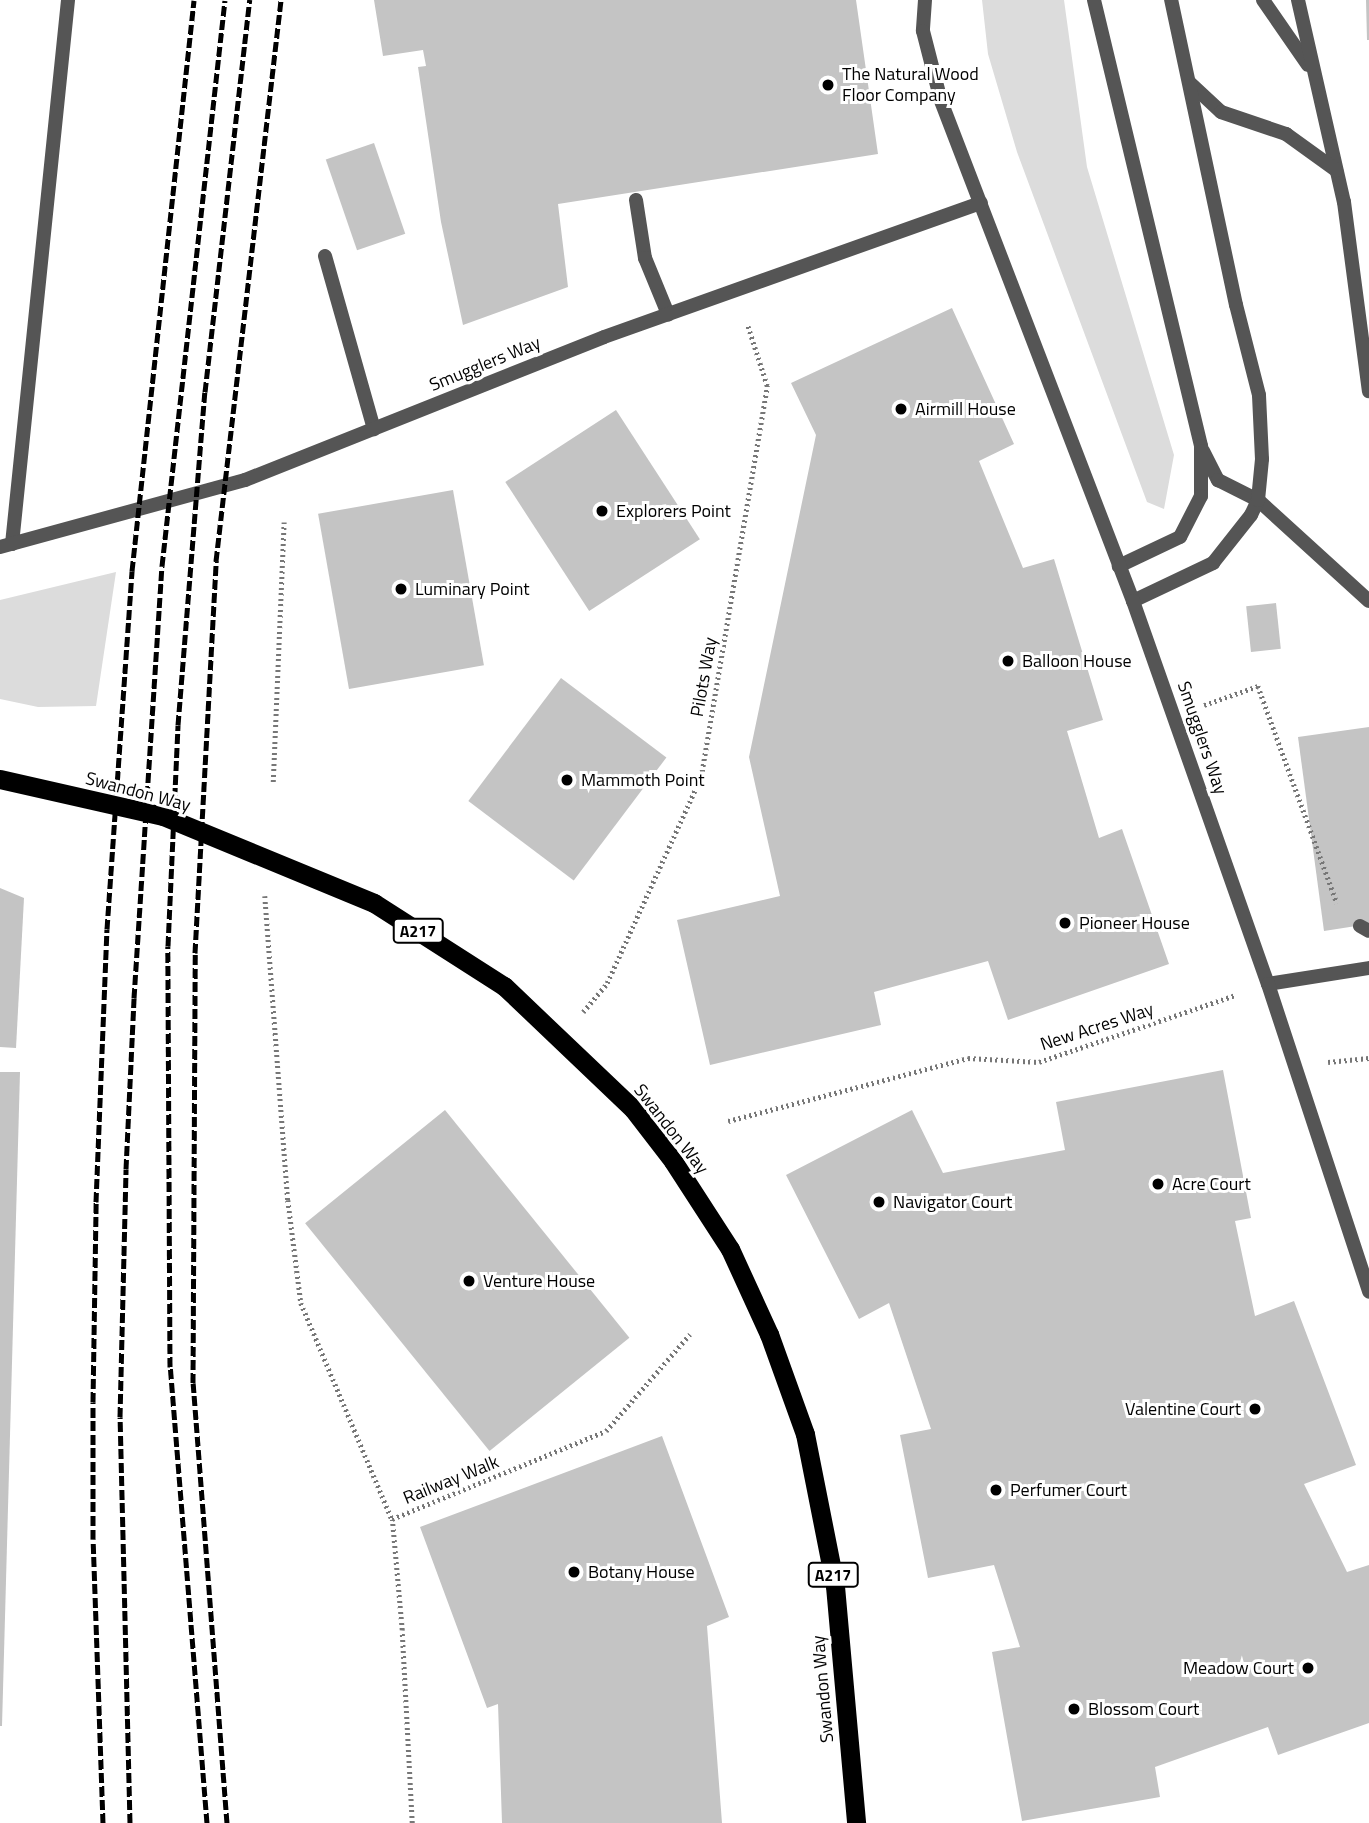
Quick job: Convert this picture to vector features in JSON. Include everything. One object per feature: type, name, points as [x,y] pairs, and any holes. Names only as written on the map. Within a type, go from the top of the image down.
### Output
[{"type":"highway","name":"Swandon Way","points":[[0,779],[163,816],[374,903],[504,986],[633,1110],[673,1161],[730,1249],[769,1334],[805,1434],[835,1586],[856,1823]]},
{"type":"street","points":[[6,546],[68,0]]},
{"type":"street","name":"Smugglers Way","points":[[925,0],[923,31],[941,100],[1133,601],[1268,984],[1369,1292]]},
{"type":"street","points":[[1094,0],[1201,446],[1218,480],[1258,500],[1369,601]]},
{"type":"street","points":[[1133,601],[1213,564],[1251,515],[1258,500],[1262,459],[1259,395],[1171,0]]},
{"type":"street","points":[[1263,0],[1312,69]]},
{"type":"street","points":[[1298,0],[1336,170],[1351,254],[1369,391]]},
{"type":"street","points":[[1189,82],[1221,112],[1286,134],[1336,170]]},
{"type":"street","points":[[636,200],[645,258],[668,314]]},
{"type":"street","name":"Smugglers Way","points":[[6,546],[245,480],[668,314],[981,203]]},
{"type":"street","points":[[326,256],[374,429]]},
{"type":"street","points":[[1119,566],[1180,537],[1201,496],[1201,446]]},
{"type":"street","points":[[1268,984],[1369,968]]},
{"type":"path","name":"Pilots Way","points":[[559,1039],[607,983],[701,777],[767,386],[737,289]]},
{"type":"path","points":[[273,782],[284,522]]},
{"type":"path","points":[[1173,716],[1258,686],[1340,912]]},
{"type":"path","points":[[262,856],[288,1200],[301,1303],[392,1519]]},
{"type":"path","name":"New Acres Way","points":[[728,1121],[968,1058],[1039,1062],[1268,984]]},
{"type":"path","name":"Railway Walk","points":[[412,1823],[402,1630],[392,1519],[606,1432],[690,1334]]},
{"type":"shaded area","points":[[982,0],[1064,0],[1087,167],[1174,455],[1164,509],[1147,502],[1017,152],[988,54]]},
{"type":"shaded area","points":[[116,572],[96,706],[38,707],[0,699],[0,600]]},
{"type":"building","points":[[374,0],[856,0],[878,154],[558,204],[568,287],[463,325],[441,222],[418,67],[426,66],[423,50],[383,56]]},
{"type":"building","points":[[1366,0],[1369,0],[1369,40],[1367,40]]},
{"type":"building","points":[[374,143],[405,234],[357,250],[326,160]]},
{"type":"building","points":[[952,308],[1014,444],[979,461],[1023,568],[1054,559],[1103,720],[1067,731],[1099,838],[1122,829],[1169,964],[1008,1020],[988,961],[874,992],[881,1025],[710,1065],[677,920],[780,896],[749,757],[816,435],[791,383]]},
{"type":"building","name":"Explorers Point","points":[[616,410],[700,539],[589,611],[505,482]]},
{"type":"building","name":"Luminary Point","points":[[453,490],[484,665],[349,689],[318,514]]},
{"type":"building","points":[[1276,603],[1281,649],[1251,652],[1246,606]]},
{"type":"building","name":"Mammoth Point","points":[[561,678],[666,757],[574,880],[468,801]]},
{"type":"building","points":[[1369,727],[1369,924],[1324,931],[1298,737]]},
{"type":"building","points":[[0,888],[24,898],[16,1048],[0,1047]]},
{"type":"building","points":[[1223,1070],[1251,1218],[1235,1221],[1255,1316],[1294,1301],[1356,1465],[1304,1484],[1347,1572],[1369,1565],[1369,1723],[1278,1755],[1268,1727],[1155,1767],[1160,1797],[1022,1821],[992,1652],[1020,1647],[994,1565],[928,1578],[900,1435],[931,1429],[889,1303],[859,1319],[786,1175],[912,1110],[943,1173],[1065,1150],[1056,1102]]},
{"type":"building","points":[[0,1072],[20,1072],[2,1726],[0,1726]]},
{"type":"building","name":"Venture House","points":[[445,1110],[629,1338],[490,1451],[305,1223]]},
{"type":"building","points":[[662,1436],[729,1617],[707,1626],[722,1823],[502,1823],[498,1704],[487,1708],[420,1527]]},
{"type":"railway","points":[[103,1823],[93,1539],[93,1402],[96,1202],[107,929],[132,571],[194,0]]},
{"type":"railway","points":[[130,1823],[120,1417],[126,1169],[134,998],[162,566],[225,0]]},
{"type":"railway","points":[[207,1823],[170,1367],[168,946],[178,725],[205,392],[250,0]]},
{"type":"railway","points":[[227,1823],[193,1383],[195,953],[216,561],[281,0]]},
{"type":"place","name":"The Natural Wood Floor Company","points":[[828,85]]},
{"type":"place","name":"Airmill House","points":[[901,409]]},
{"type":"place","name":"Explorers Point","points":[[602,511]]},
{"type":"place","name":"Luminary Point","points":[[401,589]]},
{"type":"place","name":"Balloon House","points":[[1008,661]]},
{"type":"place","name":"Mammoth Point","points":[[567,780]]},
{"type":"place","name":"Pioneer House","points":[[1065,923]]},
{"type":"place","name":"Acre Court","points":[[1158,1184]]},
{"type":"place","name":"Navigator Court","points":[[879,1202]]},
{"type":"place","name":"Venture House","points":[[469,1281]]},
{"type":"place","name":"Valentine Court","points":[[1255,1409]]},
{"type":"place","name":"Perfumer Court","points":[[996,1490]]},
{"type":"place","name":"Botany House","points":[[574,1572]]},
{"type":"place","name":"Meadow Court","points":[[1308,1668]]},
{"type":"place","name":"Blossom Court","points":[[1074,1709]]}]
